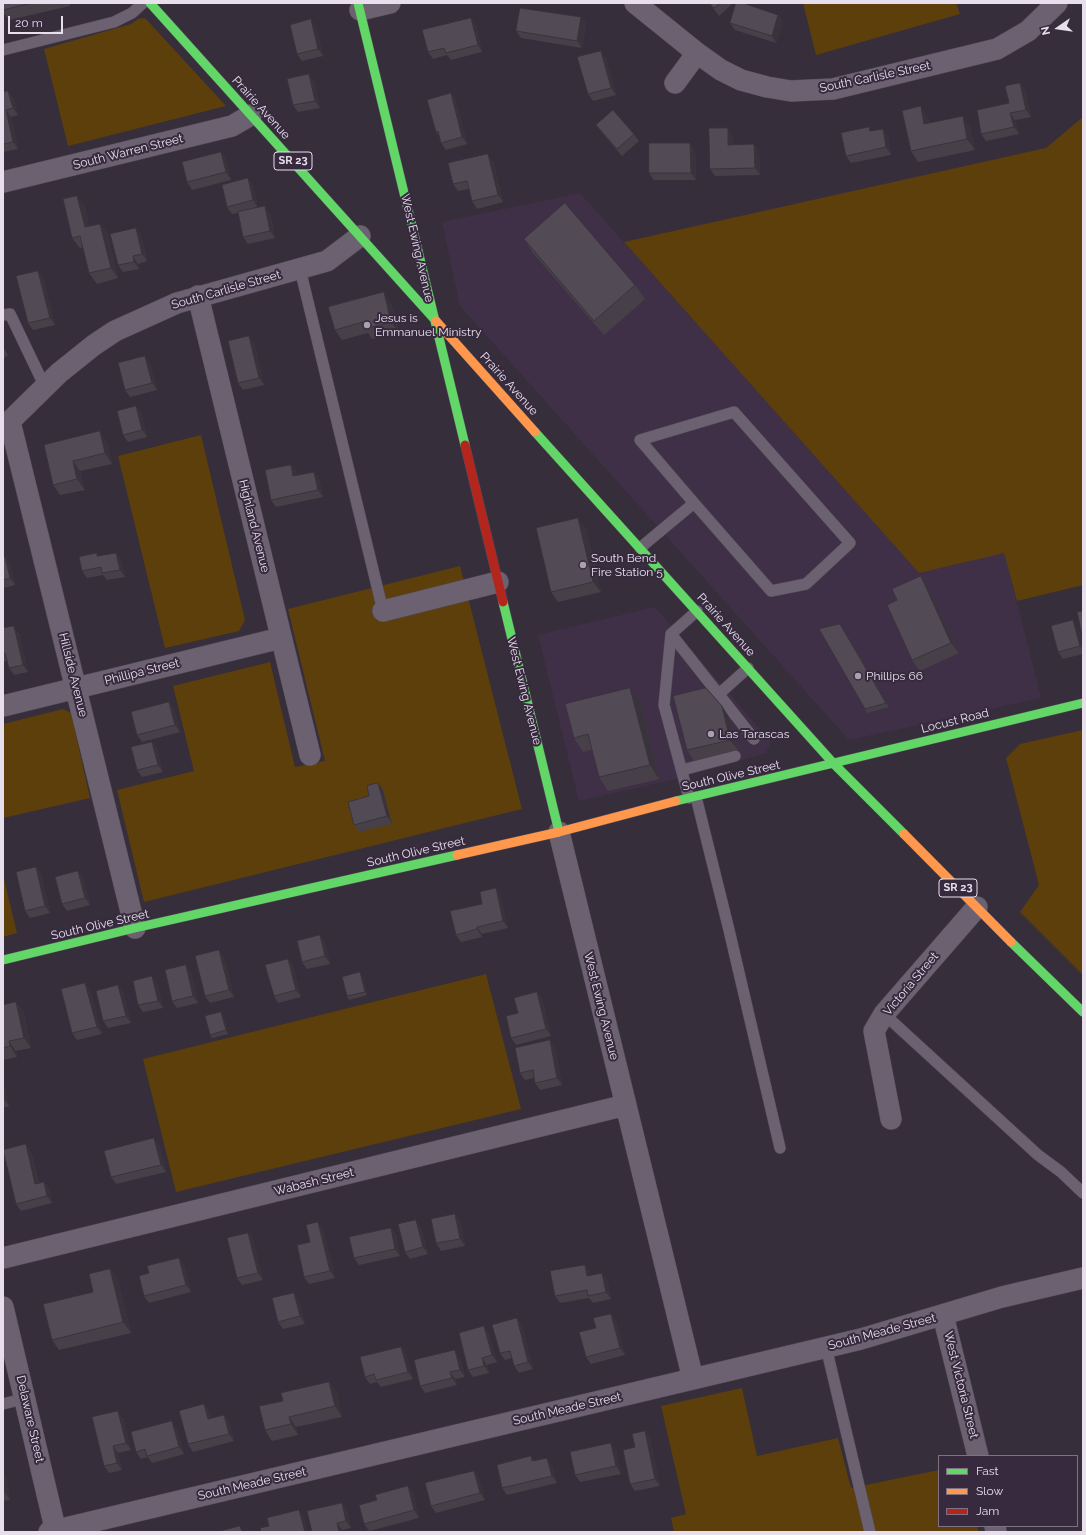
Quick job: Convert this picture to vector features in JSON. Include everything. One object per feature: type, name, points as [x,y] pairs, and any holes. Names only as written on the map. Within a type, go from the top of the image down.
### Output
[{"type":"street","name":"Prairie Avenue","points":[[150,3],[834,764]]},
{"type":"street","points":[[359,6],[390,3]]},
{"type":"street","name":"South Carlisle Street","points":[[635,3],[697,53],[721,70],[741,80],[766,87],[791,91],[833,88],[998,49],[1028,31],[1057,3]]},
{"type":"street","name":"West Ewing Avenue","points":[[359,6],[692,1379]]},
{"type":"street","points":[[675,83],[697,53]]},
{"type":"street","name":"South Warren Street","points":[[3,182],[232,126],[251,114]]},
{"type":"street","name":"South Carlisle Street","points":[[6,425],[59,372],[94,344],[115,331],[176,303],[327,261],[360,236]]},
{"type":"street","name":"Highland Avenue","points":[[198,296],[310,755]]},
{"type":"street","name":"Hillside Avenue","points":[[6,425],[77,688],[136,928]]},
{"type":"street","points":[[383,611],[498,582]]},
{"type":"street","name":"Phillipa Street","points":[[3,706],[281,638]]},
{"type":"street","name":"Locust Road","points":[[834,764],[971,729],[1083,703]]},
{"type":"street","name":"South Olive Street","points":[[3,960],[136,928],[559,832],[834,764]]},
{"type":"street","name":"SR 23","points":[[834,764],[1083,1012]]},
{"type":"street","name":"Victoria Street","points":[[891,1119],[874,1031],[884,1014],[977,907]]},
{"type":"street","name":"Wabash Street","points":[[3,1258],[626,1106]]},
{"type":"street","name":"South Meade Street","points":[[54,1531],[861,1339],[1002,1297],[1083,1278]]},
{"type":"street","name":"Delaware Street","points":[[3,1307],[26,1398],[54,1531]]},
{"type":"street","name":"West Victoria Street","points":[[943,1315],[978,1455]]},
{"type":"lane","points":[[3,50],[114,22],[132,13],[143,3]]},
{"type":"lane","points":[[300,269],[383,611]]},
{"type":"lane","points":[[3,315],[10,314],[45,387]]},
{"type":"lane","points":[[734,412],[850,543],[806,584],[771,591],[694,503],[640,440],[734,412]]},
{"type":"lane","points":[[640,548],[694,503]]},
{"type":"lane","points":[[697,611],[671,634],[664,706],[682,770],[693,798],[731,938],[780,1148]]},
{"type":"lane","points":[[671,634],[754,739]]},
{"type":"lane","points":[[719,694],[748,668]]},
{"type":"lane","points":[[682,770],[736,756]]},
{"type":"lane","points":[[884,1014],[1038,1155],[1061,1172],[1083,1194]]},
{"type":"lane","points":[[826,1347],[870,1532]]},
{"type":"lane","points":[[3,1404],[26,1398]]},
{"type":"shaded area","points":[[803,3],[956,3],[960,14],[816,55]]},
{"type":"shaded area","points":[[138,19],[146,19],[226,106],[68,146],[44,49],[131,24]]},
{"type":"shaded area","points":[[1083,117],[1083,585],[1017,601],[1004,553],[919,573],[624,242],[1046,148]]},
{"type":"shaded area","points":[[580,193],[919,573],[1004,552],[1041,698],[849,740],[460,306],[442,222]]},
{"type":"shaded area","points":[[201,435],[245,620],[239,631],[165,648],[118,456]]},
{"type":"shaded area","points":[[460,566],[522,809],[144,902],[117,790],[194,771],[173,686],[270,662],[295,767],[325,761],[288,609]]},
{"type":"shaded area","points":[[655,607],[771,742],[766,753],[676,779],[579,801],[538,635]]},
{"type":"shaded area","points":[[63,709],[71,713],[90,798],[3,818],[3,724]]},
{"type":"shaded area","points":[[1083,730],[1083,975],[1020,912],[1039,885],[1006,758],[1020,744]]},
{"type":"shaded area","points":[[3,875],[17,933],[3,937]]},
{"type":"shaded area","points":[[486,974],[521,1109],[176,1192],[143,1059]]},
{"type":"shaded area","points":[[742,1388],[757,1456],[838,1438],[851,1488],[938,1470],[938,1527],[977,1527],[979,1532],[674,1532],[671,1518],[686,1514],[661,1406]]},
{"type":"building","points":[[3,3],[31,3],[3,10]]},
{"type":"building","points":[[710,3],[721,3],[714,8]]},
{"type":"building","points":[[736,3],[743,3],[778,15],[772,36],[730,23]]},
{"type":"building","points":[[520,8],[581,17],[577,41],[516,31]]},
{"type":"building","points":[[471,18],[478,45],[446,53],[444,48],[428,52],[422,30]]},
{"type":"building","points":[[311,19],[318,49],[297,54],[290,25]]},
{"type":"building","points":[[601,51],[611,88],[588,94],[577,57]]},
{"type":"building","points":[[309,74],[315,101],[293,105],[287,79]]},
{"type":"building","points":[[1020,83],[1026,110],[1010,113],[1014,127],[981,134],[977,110],[1009,103],[1005,86]]},
{"type":"building","points":[[8,91],[13,108],[6,110],[13,142],[3,144],[3,92]]},
{"type":"building","points":[[451,93],[462,137],[441,143],[438,131],[436,132],[427,100]]},
{"type":"building","points":[[921,106],[924,124],[963,116],[967,139],[911,151],[902,111]]},
{"type":"building","points":[[613,110],[634,134],[617,149],[596,125]]},
{"type":"building","points":[[869,127],[870,131],[883,129],[886,147],[846,156],[841,133]]},
{"type":"building","points":[[709,128],[728,128],[728,145],[754,144],[755,168],[710,169]]},
{"type":"building","points":[[649,143],[690,143],[691,173],[649,173]]},
{"type":"building","points":[[221,152],[226,172],[187,182],[182,162]]},
{"type":"building","points":[[488,154],[498,195],[472,201],[467,181],[453,184],[448,163]]},
{"type":"building","points":[[248,178],[253,200],[227,207],[222,185]]},
{"type":"building","points":[[77,196],[85,227],[100,224],[111,268],[89,273],[80,236],[72,238],[63,199]]},
{"type":"building","points":[[565,203],[635,285],[594,321],[524,239]]},
{"type":"building","points":[[265,206],[270,231],[243,237],[238,212]]},
{"type":"building","points":[[136,228],[142,254],[133,256],[134,262],[118,265],[110,234]]},
{"type":"building","points":[[38,271],[50,318],[28,323],[16,276]]},
{"type":"building","points":[[384,292],[391,322],[364,329],[363,322],[335,330],[328,307]]},
{"type":"building","points":[[249,336],[259,378],[238,383],[228,341]]},
{"type":"building","points":[[145,356],[152,383],[125,390],[118,363]]},
{"type":"building","points":[[136,406],[142,430],[123,435],[117,411]]},
{"type":"building","points":[[100,431],[105,453],[73,461],[77,479],[53,485],[44,445]]},
{"type":"building","points":[[291,465],[293,476],[314,472],[318,490],[271,500],[265,470]]},
{"type":"building","points":[[578,518],[593,582],[551,592],[536,528]]},
{"type":"building","points":[[97,553],[97,556],[116,553],[120,570],[102,573],[101,567],[82,571],[79,557]]},
{"type":"building","points":[[3,557],[5,557],[10,578],[3,580]]},
{"type":"building","points":[[921,576],[951,643],[912,660],[887,605],[897,600],[892,589]]},
{"type":"building","points":[[1083,611],[1083,635],[1082,635],[1077,612]]},
{"type":"building","points":[[1073,620],[1080,646],[1058,652],[1051,626]]},
{"type":"building","name":"Phillips 66","points":[[840,624],[886,703],[865,709],[819,629]]},
{"type":"building","points":[[14,626],[23,665],[9,668],[5,653],[3,654],[3,628]]},
{"type":"building","points":[[630,688],[650,765],[599,777],[588,734],[574,738],[565,704]]},
{"type":"building","name":"Las Tarascas","points":[[706,688],[722,706],[730,740],[687,750],[673,696]]},
{"type":"building","points":[[169,702],[175,725],[137,735],[131,712]]},
{"type":"building","points":[[152,742],[158,765],[137,770],[131,747]]},
{"type":"building","points":[[378,783],[387,816],[354,825],[348,802],[369,796],[367,786]]},
{"type":"building","points":[[36,867],[45,906],[25,911],[16,872]]},
{"type":"building","points":[[78,871],[85,898],[62,904],[55,877]]},
{"type":"building","points":[[496,888],[503,921],[477,927],[477,929],[456,935],[450,911],[482,904],[480,892]]},
{"type":"building","points":[[320,935],[325,956],[302,962],[297,941]]},
{"type":"building","points":[[219,950],[229,990],[205,996],[195,956]]},
{"type":"building","points":[[288,959],[296,990],[274,996],[265,965]]},
{"type":"building","points":[[186,965],[193,996],[172,1001],[165,970]]},
{"type":"building","points":[[360,972],[365,992],[347,996],[342,977]]},
{"type":"building","points":[[152,976],[158,1001],[138,1005],[133,981]]},
{"type":"building","points":[[85,983],[97,1027],[72,1033],[61,989]]},
{"type":"building","points":[[118,985],[126,1016],[103,1021],[96,991]]},
{"type":"building","points":[[537,992],[546,1029],[511,1038],[506,1016],[518,1013],[514,998]]},
{"type":"building","points":[[16,1002],[24,1038],[9,1041],[10,1046],[3,1048],[3,1005]]},
{"type":"building","points":[[221,1012],[226,1030],[210,1035],[205,1016]]},
{"type":"building","points":[[550,1040],[557,1078],[535,1083],[533,1070],[520,1073],[515,1048]]},
{"type":"building","points":[[154,1138],[161,1165],[111,1177],[104,1151]]},
{"type":"building","points":[[26,1144],[35,1184],[44,1182],[47,1196],[16,1204],[3,1150]]},
{"type":"building","points":[[455,1214],[460,1239],[436,1243],[431,1219]]},
{"type":"building","points":[[416,1220],[423,1247],[405,1252],[398,1224]]},
{"type":"building","points":[[318,1222],[330,1271],[304,1277],[297,1245],[310,1242],[306,1225]]},
{"type":"building","points":[[391,1228],[395,1249],[354,1258],[349,1237]]},
{"type":"building","points":[[248,1233],[258,1273],[237,1278],[227,1238]]},
{"type":"building","points":[[179,1258],[186,1285],[144,1296],[139,1276],[149,1273],[147,1266]]},
{"type":"building","points":[[585,1265],[587,1276],[602,1273],[606,1292],[588,1296],[587,1290],[555,1296],[550,1271]]},
{"type":"building","points":[[110,1269],[123,1322],[52,1340],[43,1304],[93,1292],[89,1274]]},
{"type":"building","points":[[294,1293],[300,1316],[278,1322],[272,1298]]},
{"type":"building","points":[[611,1314],[620,1348],[586,1357],[579,1332],[596,1328],[593,1318]]},
{"type":"building","points":[[517,1318],[528,1362],[514,1366],[510,1351],[500,1353],[492,1325]]},
{"type":"building","points":[[484,1326],[492,1355],[482,1358],[484,1366],[468,1370],[459,1333]]},
{"type":"building","points":[[401,1347],[408,1372],[376,1380],[374,1374],[365,1377],[360,1357]]},
{"type":"building","points":[[455,1350],[460,1370],[450,1372],[452,1378],[420,1386],[414,1360]]},
{"type":"building","points":[[329,1382],[335,1406],[289,1417],[291,1424],[265,1430],[259,1406],[283,1401],[281,1393]]},
{"type":"building","points":[[204,1404],[208,1419],[224,1415],[229,1434],[188,1444],[179,1411]]},
{"type":"building","points":[[118,1411],[126,1443],[113,1446],[117,1463],[104,1466],[92,1417]]},
{"type":"building","points":[[172,1421],[179,1447],[147,1456],[145,1449],[136,1452],[131,1432]]},
{"type":"building","points":[[645,1431],[655,1479],[630,1484],[623,1450],[635,1447],[632,1434]]},
{"type":"building","points":[[611,1443],[616,1466],[575,1475],[570,1452]]},
{"type":"building","points":[[531,1456],[532,1461],[547,1458],[552,1476],[502,1488],[497,1465]]},
{"type":"building","points":[[474,1471],[480,1493],[431,1506],[425,1483]]},
{"type":"building","points":[[3,1482],[5,1493],[3,1493]]},
{"type":"building","points":[[408,1486],[414,1510],[364,1524],[359,1505],[377,1500],[375,1495]]},
{"type":"building","points":[[342,1503],[346,1521],[337,1523],[339,1532],[312,1532],[307,1511]]},
{"type":"building","points":[[299,1510],[305,1532],[261,1532],[260,1528],[269,1526],[267,1518]]},
{"type":"building","points":[[240,1526],[242,1532],[217,1532]]},
{"type":"traffic: fast","points":[[150,3],[436,321]]},
{"type":"traffic: fast","points":[[358,3],[465,445]]},
{"type":"traffic: fast","points":[[535,432],[834,764],[904,834]]},
{"type":"traffic: fast","points":[[503,602],[559,832]]},
{"type":"traffic: fast","points":[[676,801],[1083,703]]},
{"type":"traffic: fast","points":[[3,960],[135,928],[457,855]]},
{"type":"traffic: fast","points":[[1011,942],[1083,1012]]},
{"type":"traffic: slow","points":[[436,321],[535,432]]},
{"type":"traffic: slow","points":[[457,855],[559,832],[676,801]]},
{"type":"traffic: slow","points":[[904,834],[1011,942]]},
{"type":"traffic: jam","points":[[465,445],[503,602]]},
{"type":"place","name":"Jesus is Emmanuel Ministry","points":[[367,325]]},
{"type":"place","name":"South Bend Fire Station 5","points":[[583,565]]},
{"type":"place","name":"Phillips 66","points":[[858,676]]},
{"type":"place","name":"Las Tarascas","points":[[711,734]]}]
